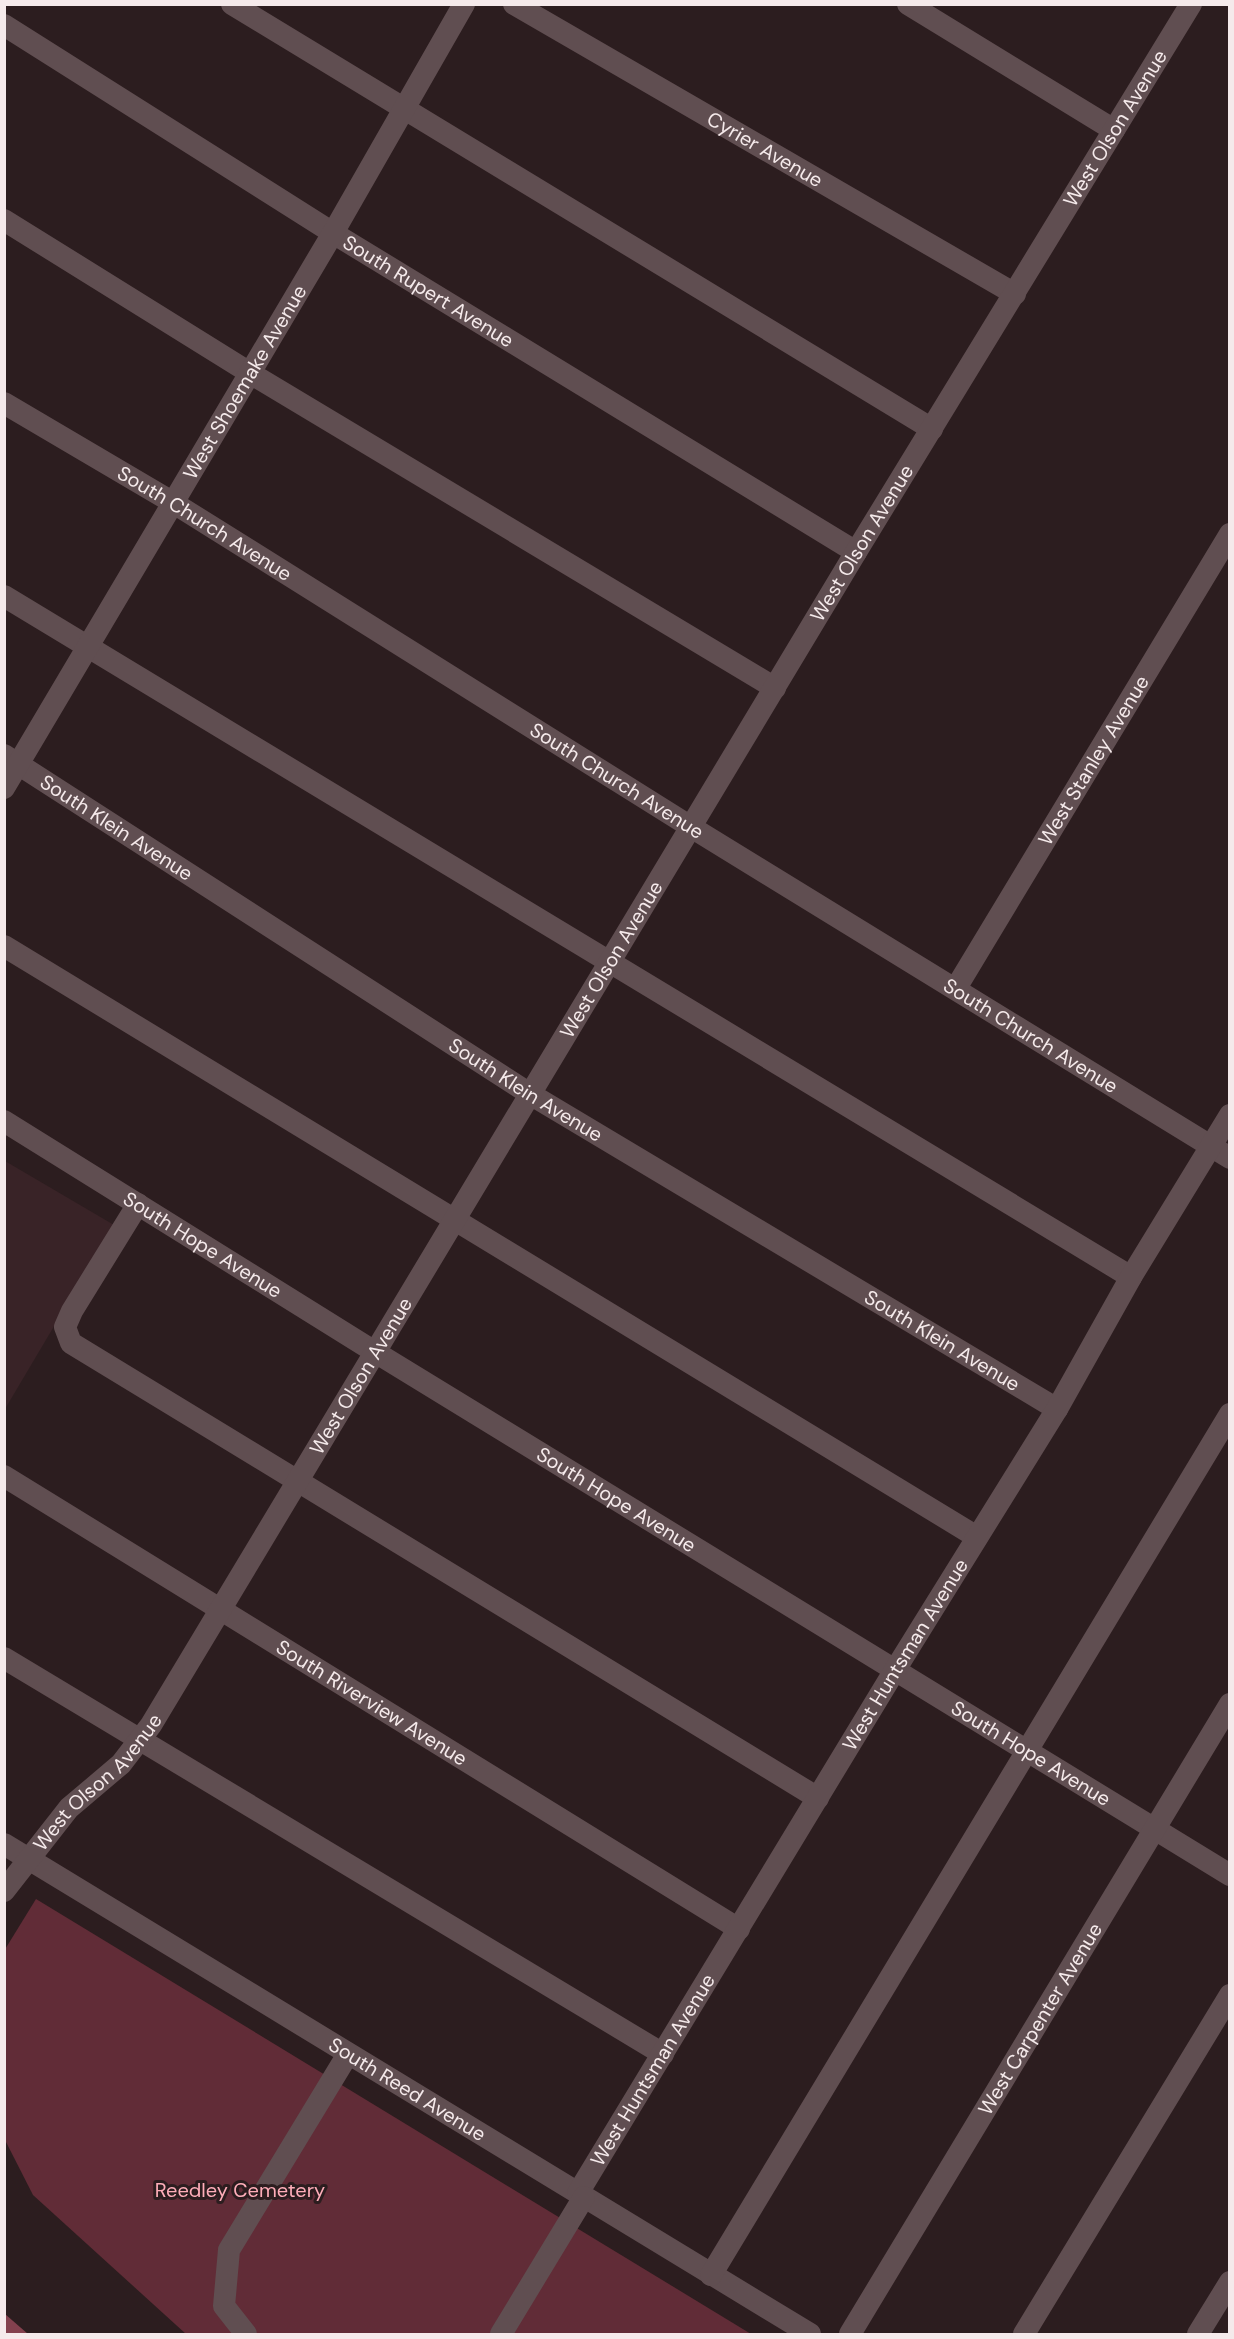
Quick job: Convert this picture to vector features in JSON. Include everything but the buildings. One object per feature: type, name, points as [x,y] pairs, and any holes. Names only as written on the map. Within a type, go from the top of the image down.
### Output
[{"type":"street","points":[[232,4],[932,429]]},
{"type":"street","name":"West Shoemake Avenue","points":[[4,788],[12,759],[87,648],[333,233],[464,4]]},
{"type":"street","name":"Cyrier Avenue","points":[[514,4],[1015,294]]},
{"type":"street","points":[[908,4],[1114,130]]},
{"type":"street","name":"West Olson Avenue","points":[[4,1891],[69,1808],[121,1764],[139,1740],[455,1220],[856,552],[1191,4]]},
{"type":"street","name":"South Rupert Avenue","points":[[4,25],[333,233],[856,552]]},
{"type":"street","points":[[4,220],[249,373],[775,688]]},
{"type":"street","name":"South Church Avenue","points":[[4,403],[172,502],[1220,1152]]},
{"type":"street","name":"West Stanley Avenue","points":[[956,988],[1230,534]]},
{"type":"street","points":[[4,596],[1131,1277]]},
{"type":"street","name":"South Klein Avenue","points":[[12,759],[530,1094],[1057,1409]]},
{"type":"street","points":[[4,946],[977,1537]]},
{"type":"street","name":"West Huntsman Avenue","points":[[501,2334],[663,2054],[895,1670],[1057,1409],[1131,1277],[1220,1152],[1230,1115]]},
{"type":"street","name":"South Hope Avenue","points":[[4,1121],[375,1352],[1230,1875]]},
{"type":"street","points":[[138,1204],[72,1311],[65,1327],[71,1343],[818,1798]]},
{"type":"street","points":[[711,2275],[1028,1753],[1230,1414]]},
{"type":"street","name":"South Riverview Avenue","points":[[4,1476],[739,1929]]},
{"type":"street","points":[[4,1658],[663,2054]]},
{"type":"street","name":"West Carpenter Avenue","points":[[850,2334],[1230,1704]]},
{"type":"street","name":"South Reed Avenue","points":[[4,1844],[810,2334]]},
{"type":"street","points":[[1024,2334],[1230,1995]]},
{"type":"street","points":[[246,2334],[224,2306],[229,2250],[348,2055]]},
{"type":"street","points":[[1198,2334],[1230,2282]]},
{"type":"shaded area","points":[[5,1161],[114,1225],[5,1409]]},
{"type":"shaded area","points":[[5,2314],[28,2334],[5,2334]]},
{"type":"green space","name":"Reedley Cemetery","points":[[36,1899],[751,2334],[186,2334],[33,2195],[5,2140],[4,1951]]}]
